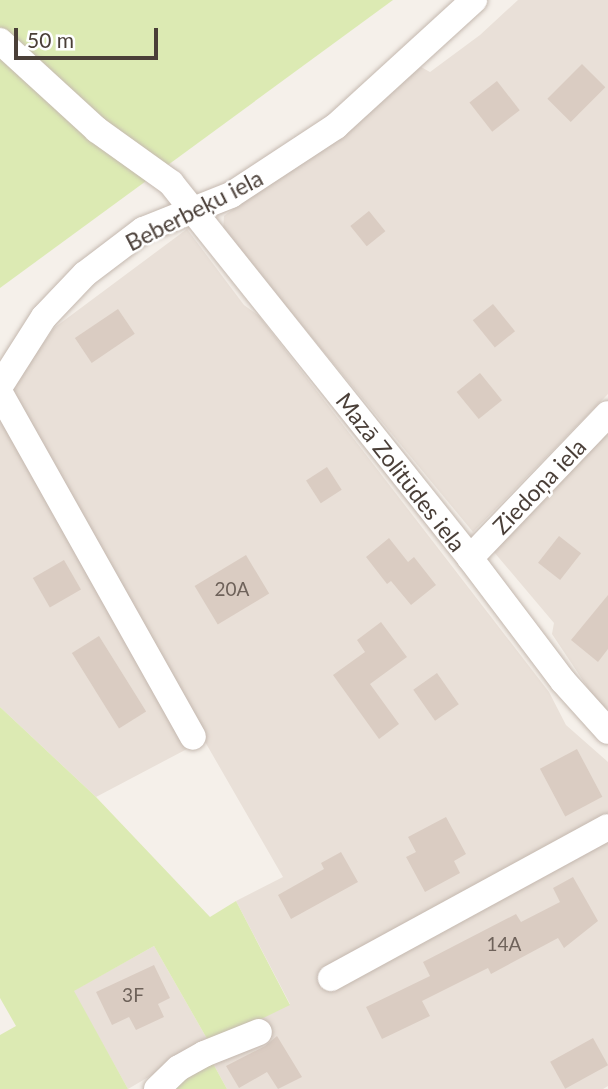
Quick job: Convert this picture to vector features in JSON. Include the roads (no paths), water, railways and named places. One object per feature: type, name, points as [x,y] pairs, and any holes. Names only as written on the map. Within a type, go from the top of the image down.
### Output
[{"type":"street","name":"Beberbeķu iela","points":[[0,386],[44,317],[85,274],[143,230],[195,211],[257,180],[336,126],[474,0]]},
{"type":"street","name":"Mazā Zolitūdes iela","points":[[0,41],[89,123],[171,183],[470,558],[563,681],[608,730]]},
{"type":"street","points":[[0,393],[193,737]]},
{"type":"street","name":"Ziedoņa iela","points":[[470,558],[608,414]]},
{"type":"street","points":[[331,978],[608,827]]},
{"type":"street","points":[[157,1089],[179,1068],[204,1054],[259,1032]]}]
